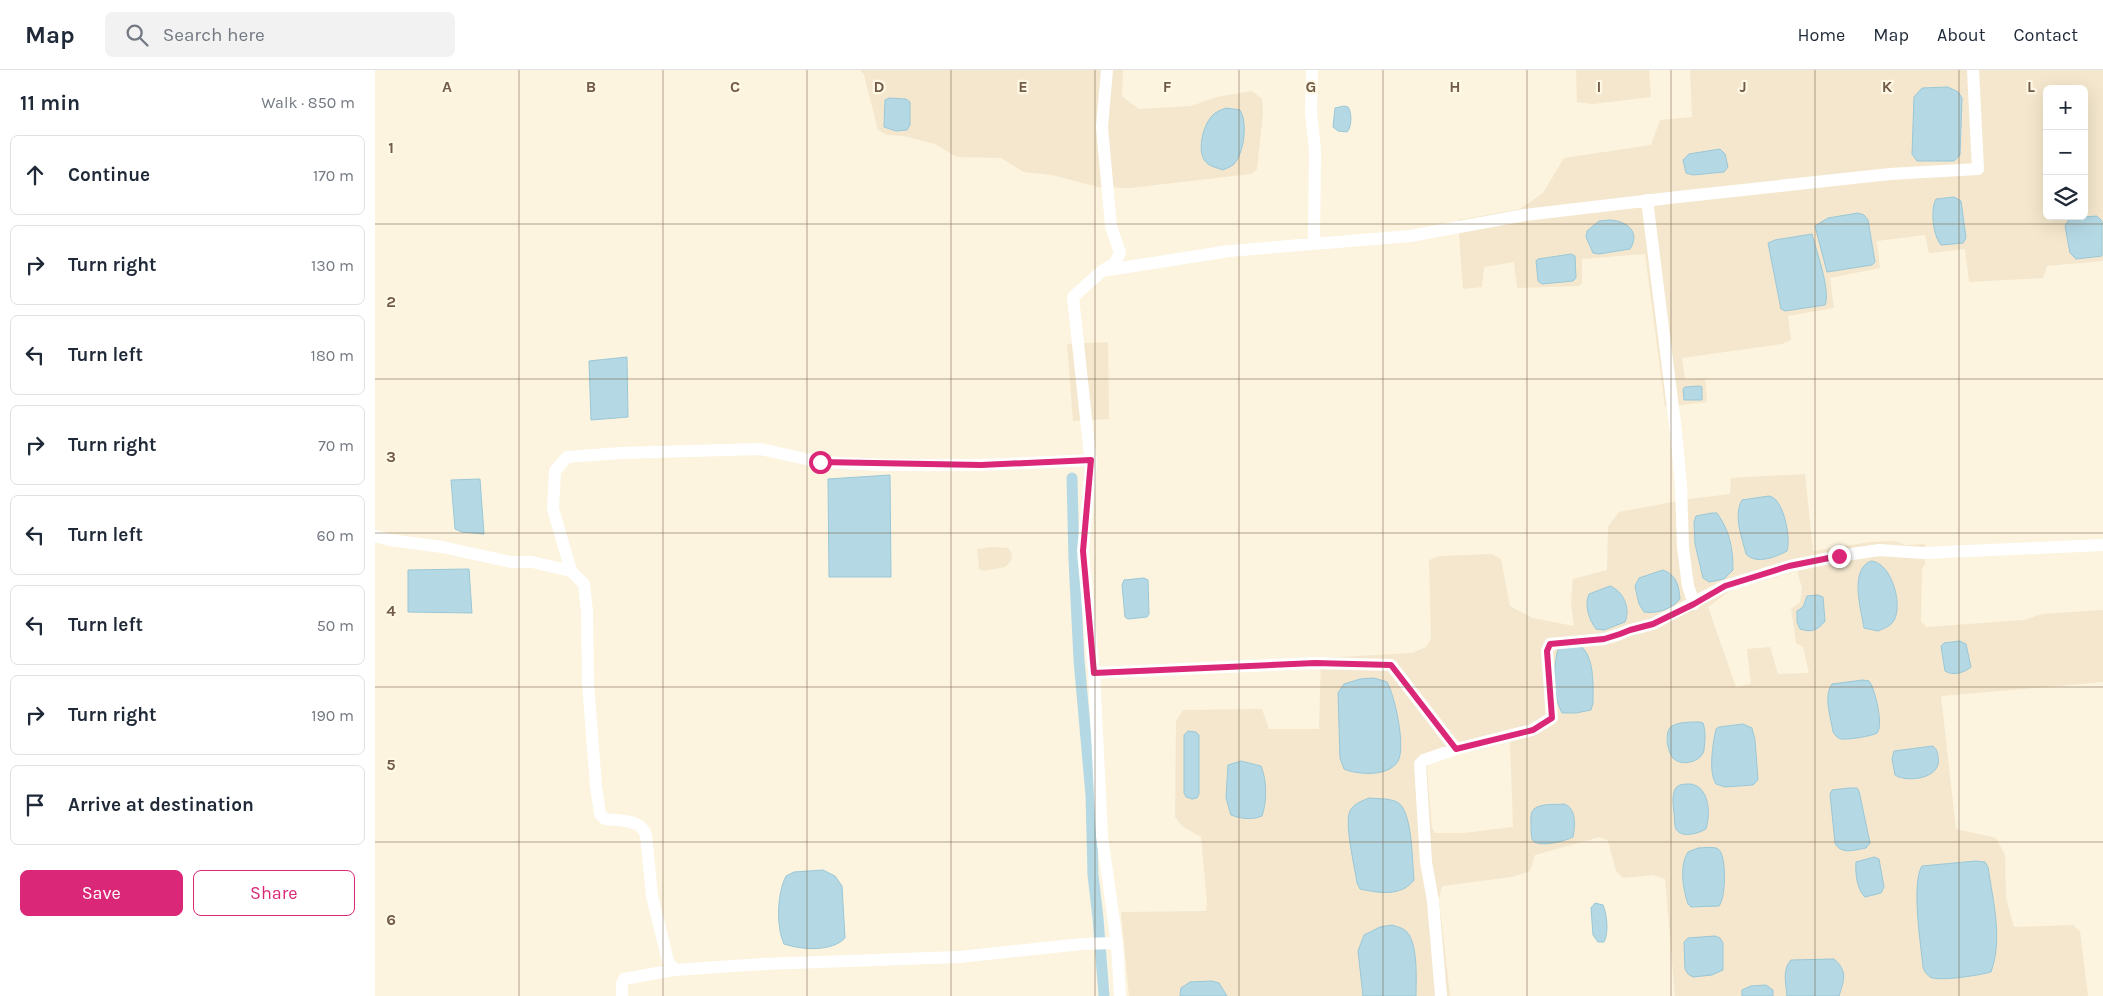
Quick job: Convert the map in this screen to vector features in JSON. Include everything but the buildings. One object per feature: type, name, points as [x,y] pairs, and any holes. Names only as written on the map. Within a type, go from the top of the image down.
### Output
[{"type":"street","points":[[1107,70],[1102,127],[1111,226],[1120,253],[1114,264],[1102,271],[1073,297],[1091,460],[1083,551],[1094,673],[1102,836],[1120,996]]},
{"type":"street","points":[[1311,70],[1311,112],[1315,150],[1314,244]]},
{"type":"street","points":[[1102,271],[1229,251],[1410,236],[1525,215],[1647,200],[1890,174],[1977,169],[1973,70]]},
{"type":"street","points":[[1647,200],[1676,432],[1681,485],[1683,547],[1688,586],[1694,604]]},
{"type":"street","points":[[571,572],[553,509],[555,471],[567,457],[621,453],[761,449],[820,462],[884,465],[981,465],[1091,460]]},
{"type":"street","points":[[375,536],[390,540],[442,546],[511,562],[532,562],[571,572],[584,584],[587,612],[588,684],[596,786],[601,814],[605,819],[639,824],[644,828],[652,896],[668,961],[674,970]]},
{"type":"street","points":[[1441,996],[1433,901],[1426,862],[1420,764],[1425,760],[1456,749],[1533,730],[1552,718],[1547,651],[1550,644],[1604,639],[1653,624],[1725,586],[1751,577],[1789,566],[1879,550],[1923,553],[2103,546]]},
{"type":"street","points":[[1094,673],[1315,663],[1391,665],[1456,749]]},
{"type":"street","points":[[622,996],[624,979],[674,970],[764,964],[959,957],[1082,944],[1113,943]]},
{"type":"shaded area","points":[[860,70],[1123,70],[1122,96],[1139,109],[1191,106],[1217,97],[1252,91],[1262,99],[1263,113],[1257,169],[1251,174],[1130,188],[1098,187],[1052,175],[1024,172],[1001,158],[957,157],[935,144],[904,136],[887,135],[878,130],[864,75]]},
{"type":"shaded area","points":[[1576,70],[1649,70],[1651,97],[1593,104],[1577,102]]},
{"type":"shaded area","points":[[1690,70],[2103,70],[2103,261],[2047,266],[2043,278],[1969,282],[1965,249],[1929,253],[1925,235],[1877,241],[1880,268],[1830,278],[1834,308],[1788,316],[1791,340],[1782,344],[1682,358],[1685,380],[1705,378],[1707,402],[1665,407],[1645,254],[1582,259],[1582,283],[1579,286],[1517,288],[1514,262],[1484,267],[1482,287],[1463,289],[1458,220],[1520,209],[1543,193],[1564,158],[1651,145],[1660,120],[1692,117]]},
{"type":"shaded area","points":[[1108,342],[1109,419],[1073,421],[1067,344]]},
{"type":"shaded area","points":[[1805,474],[1813,551],[1870,542],[1894,541],[1906,545],[1925,544],[1925,564],[1922,569],[1921,622],[1927,627],[2024,620],[2042,614],[2103,610],[2103,682],[1941,696],[1956,829],[1996,838],[2005,855],[2006,898],[2014,927],[2073,925],[2080,931],[2088,996],[1675,996],[1665,879],[1653,875],[1623,878],[1616,871],[1608,841],[1600,837],[1535,855],[1530,871],[1512,877],[1442,886],[1439,899],[1450,996],[1129,996],[1121,912],[1206,911],[1207,903],[1201,837],[1182,826],[1175,817],[1176,721],[1183,710],[1262,709],[1269,729],[1319,729],[1321,658],[1412,653],[1426,647],[1431,639],[1429,560],[1439,556],[1492,554],[1501,559],[1510,606],[1532,618],[1574,626],[1571,603],[1573,579],[1607,570],[1608,527],[1619,512],[1689,499],[1730,494],[1731,478]],"holes":[[[1797,571],[1802,588],[1800,602],[1791,609],[1796,643],[1803,647],[1809,673],[1778,674],[1770,647],[1747,649],[1751,684],[1736,687],[1708,607],[1731,590]],[[1510,742],[1513,827],[1464,833],[1435,833],[1432,828],[1428,764],[1447,757]]]},
{"type":"shaded area","points":[[992,547],[1008,548],[1012,554],[1011,561],[1005,567],[984,571],[979,569],[977,549]]},
{"type":"water","points":[[1948,87],[1958,92],[1962,98],[1960,155],[1954,161],[1917,161],[1912,154],[1914,97],[1922,88]]},
{"type":"water","points":[[889,98],[906,99],[910,102],[910,125],[907,130],[896,131],[884,127],[885,100]]},
{"type":"water","points":[[1348,107],[1351,116],[1350,127],[1347,132],[1338,131],[1333,127],[1335,108]]},
{"type":"water","points":[[1226,108],[1240,110],[1244,122],[1244,138],[1237,159],[1233,165],[1223,170],[1213,167],[1204,160],[1201,147],[1203,133],[1209,120],[1215,113]]},
{"type":"water","points":[[1720,149],[1725,154],[1728,167],[1724,172],[1693,175],[1686,173],[1683,160],[1689,154]]},
{"type":"water","points":[[1954,197],[1961,201],[1966,238],[1963,243],[1941,245],[1934,229],[1934,203],[1936,199]]},
{"type":"water","points":[[1858,213],[1864,215],[1868,220],[1875,262],[1872,265],[1827,272],[1815,226],[1828,218]]},
{"type":"water","points":[[2097,216],[2102,221],[2102,256],[2076,259],[2070,253],[2065,226],[2069,220],[2088,220],[2088,217]]},
{"type":"water","points":[[1610,220],[1631,228],[1634,237],[1630,249],[1599,254],[1593,253],[1586,237],[1587,231],[1599,221]]},
{"type":"water","points":[[1812,234],[1825,281],[1825,305],[1785,311],[1781,309],[1768,243],[1775,240]]},
{"type":"water","points":[[1571,254],[1575,256],[1576,278],[1573,281],[1542,284],[1538,281],[1536,261],[1538,259]]},
{"type":"water","points":[[627,357],[628,417],[591,420],[589,361]]},
{"type":"water","points":[[1685,387],[1702,387],[1702,400],[1684,400],[1683,389]]},
{"type":"water","points":[[890,475],[891,577],[829,577],[828,479]]},
{"type":"water","points":[[480,479],[484,534],[462,532],[455,529],[451,480]]},
{"type":"water","points":[[1769,496],[1774,498],[1779,504],[1785,520],[1788,538],[1787,551],[1766,559],[1755,559],[1746,554],[1739,527],[1739,506],[1742,500]]},
{"type":"water","points":[[1717,513],[1728,533],[1733,570],[1724,579],[1709,582],[1703,578],[1695,544],[1694,522],[1696,516]]},
{"type":"water","points":[[1871,561],[1878,563],[1885,569],[1897,597],[1896,616],[1891,624],[1878,631],[1864,628],[1858,591],[1860,573],[1864,566]]},
{"type":"water","points":[[469,569],[472,613],[408,612],[408,570]]},
{"type":"water","points":[[1663,570],[1674,578],[1678,586],[1680,599],[1673,606],[1664,610],[1644,612],[1639,604],[1635,586],[1639,578]]},
{"type":"water","points":[[1144,578],[1148,580],[1149,614],[1147,617],[1128,619],[1125,617],[1122,585],[1124,580]]},
{"type":"water","points":[[1610,586],[1619,592],[1625,601],[1627,617],[1625,622],[1604,630],[1596,629],[1588,612],[1589,594]]},
{"type":"water","points":[[1818,595],[1823,597],[1825,621],[1814,630],[1800,629],[1797,622],[1797,611],[1803,607],[1807,596]]},
{"type":"water","points":[[1960,641],[1966,644],[1971,667],[1958,673],[1948,673],[1945,671],[1941,646],[1944,643]]},
{"type":"water","points":[[1579,645],[1588,656],[1592,671],[1593,703],[1591,710],[1562,713],[1557,699],[1555,682],[1555,664],[1558,649]]},
{"type":"water","points":[[1374,678],[1387,682],[1390,689],[1399,722],[1400,754],[1398,761],[1388,770],[1373,773],[1357,773],[1344,769],[1340,758],[1338,693],[1344,684],[1360,679]]},
{"type":"water","points":[[1869,681],[1874,691],[1878,707],[1879,729],[1877,733],[1860,738],[1839,738],[1833,732],[1828,707],[1829,689],[1832,684]]},
{"type":"water","points":[[1703,723],[1705,729],[1705,743],[1702,754],[1691,762],[1677,761],[1671,755],[1668,746],[1667,736],[1669,729],[1678,724]]},
{"type":"water","points":[[1743,724],[1752,728],[1755,740],[1758,780],[1753,785],[1725,787],[1716,784],[1712,765],[1716,729]]},
{"type":"water","points":[[1188,731],[1196,732],[1199,735],[1199,794],[1197,798],[1192,799],[1186,797],[1184,793],[1184,735]]},
{"type":"water","points":[[1933,746],[1937,752],[1938,764],[1935,770],[1915,779],[1907,779],[1895,775],[1892,759],[1894,751]]},
{"type":"water","points":[[1241,761],[1261,766],[1266,791],[1262,816],[1246,819],[1231,815],[1226,798],[1228,765]]},
{"type":"water","points":[[1690,784],[1696,786],[1705,795],[1708,808],[1708,823],[1706,829],[1695,833],[1682,834],[1675,827],[1673,797],[1676,787]]},
{"type":"water","points":[[1857,788],[1859,791],[1870,843],[1866,848],[1848,851],[1841,849],[1835,843],[1830,794],[1832,790]]},
{"type":"water","points":[[1369,798],[1387,799],[1397,802],[1406,815],[1411,838],[1414,880],[1403,889],[1375,892],[1360,889],[1357,883],[1348,817],[1353,806]]},
{"type":"water","points":[[1564,804],[1571,809],[1573,814],[1573,837],[1545,844],[1535,842],[1531,834],[1531,816],[1534,809],[1541,806]]},
{"type":"water","points":[[1698,848],[1718,849],[1721,853],[1725,876],[1723,894],[1719,906],[1691,907],[1688,904],[1683,885],[1685,858],[1688,852]]},
{"type":"water","points":[[1874,857],[1879,859],[1884,887],[1881,893],[1865,897],[1858,885],[1856,862]]},
{"type":"water","points":[[1976,861],[1985,862],[1988,867],[1996,920],[1995,959],[1991,972],[1942,979],[1930,977],[1923,967],[1918,915],[1917,886],[1922,866]]},
{"type":"water","points":[[823,870],[835,876],[842,886],[845,938],[833,946],[816,949],[799,948],[784,944],[781,937],[779,901],[786,876],[794,872]]},
{"type":"water","points":[[1595,903],[1603,905],[1606,913],[1607,929],[1604,942],[1598,942],[1593,935],[1591,908]]},
{"type":"water","points":[[1392,925],[1403,929],[1412,941],[1416,970],[1416,996],[1363,996],[1358,951],[1364,935],[1380,927]]},
{"type":"water","points":[[1715,936],[1720,938],[1723,943],[1723,970],[1712,975],[1693,977],[1688,974],[1685,969],[1684,942],[1688,938]]},
{"type":"water","points":[[1834,959],[1844,976],[1839,996],[1787,996],[1786,968],[1791,960]]},
{"type":"water","points":[[1212,981],[1219,983],[1227,996],[1180,996],[1181,988],[1190,982]]},
{"type":"water","points":[[1766,985],[1773,990],[1773,996],[1742,996],[1742,990],[1751,986]]},
{"type":"waterway","points":[[1072,478],[1079,660],[1091,795],[1093,875],[1104,996]]},
{"type":"route","points":[[820,462],[884,465],[981,465],[1091,460],[1083,551],[1094,673],[1315,663],[1391,665],[1456,749],[1477,746],[1533,730],[1552,718],[1547,651],[1550,644],[1604,639],[1653,624],[1725,586],[1789,566],[1839,556]]}]
